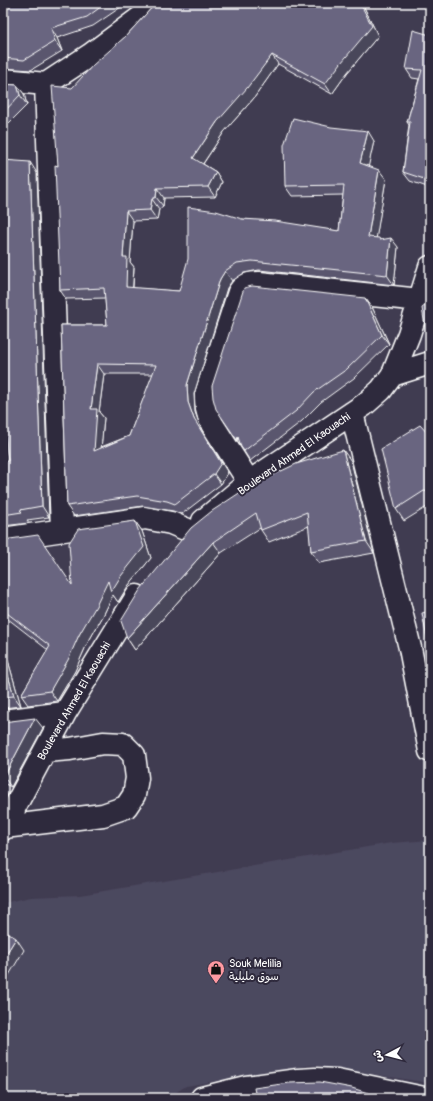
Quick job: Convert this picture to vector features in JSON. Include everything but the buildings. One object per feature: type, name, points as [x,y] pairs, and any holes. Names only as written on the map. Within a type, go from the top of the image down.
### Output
[{"type":"street","points":[[3,80],[46,84],[90,55],[140,17],[155,3]]},
{"type":"street","points":[[46,84],[62,530]]},
{"type":"street","name":"Boulevard Ahmed El Kaouachi","points":[[174,549],[190,531],[249,482],[364,405],[381,390],[392,375],[409,334],[430,267]]},
{"type":"street","points":[[249,482],[212,424],[207,414],[206,404],[206,394],[239,292],[242,287],[249,283],[259,283],[420,300]]},
{"type":"street","points":[[392,375],[430,363]]},
{"type":"street","points":[[352,413],[410,648],[430,751]]},
{"type":"street","points":[[3,539],[145,518],[171,523],[190,531]]},
{"type":"street","name":"Boulevard Ahmed El Kaouachi","points":[[3,828],[65,713],[138,594],[147,582]]},
{"type":"street","points":[[3,721],[65,713]]},
{"type":"street","points":[[3,828],[103,815],[126,807],[134,794],[137,778],[134,755],[123,744],[103,743],[70,749],[45,751]]},
{"type":"street","points":[[202,1098],[247,1093],[298,1080],[315,1079],[337,1080],[424,1098]]},
{"type":"shaded area","points":[[430,612],[430,663],[420,613]]},
{"type":"shaded area","name":"Souk Melilia سوق مليلية","points":[[430,840],[430,1083],[311,1065],[186,1086],[167,1098],[3,1098],[3,903],[31,897],[80,895],[391,843]]},
{"type":"place","name":"Souk Melilia سوق مليلية","points":[[216,984]]}]
